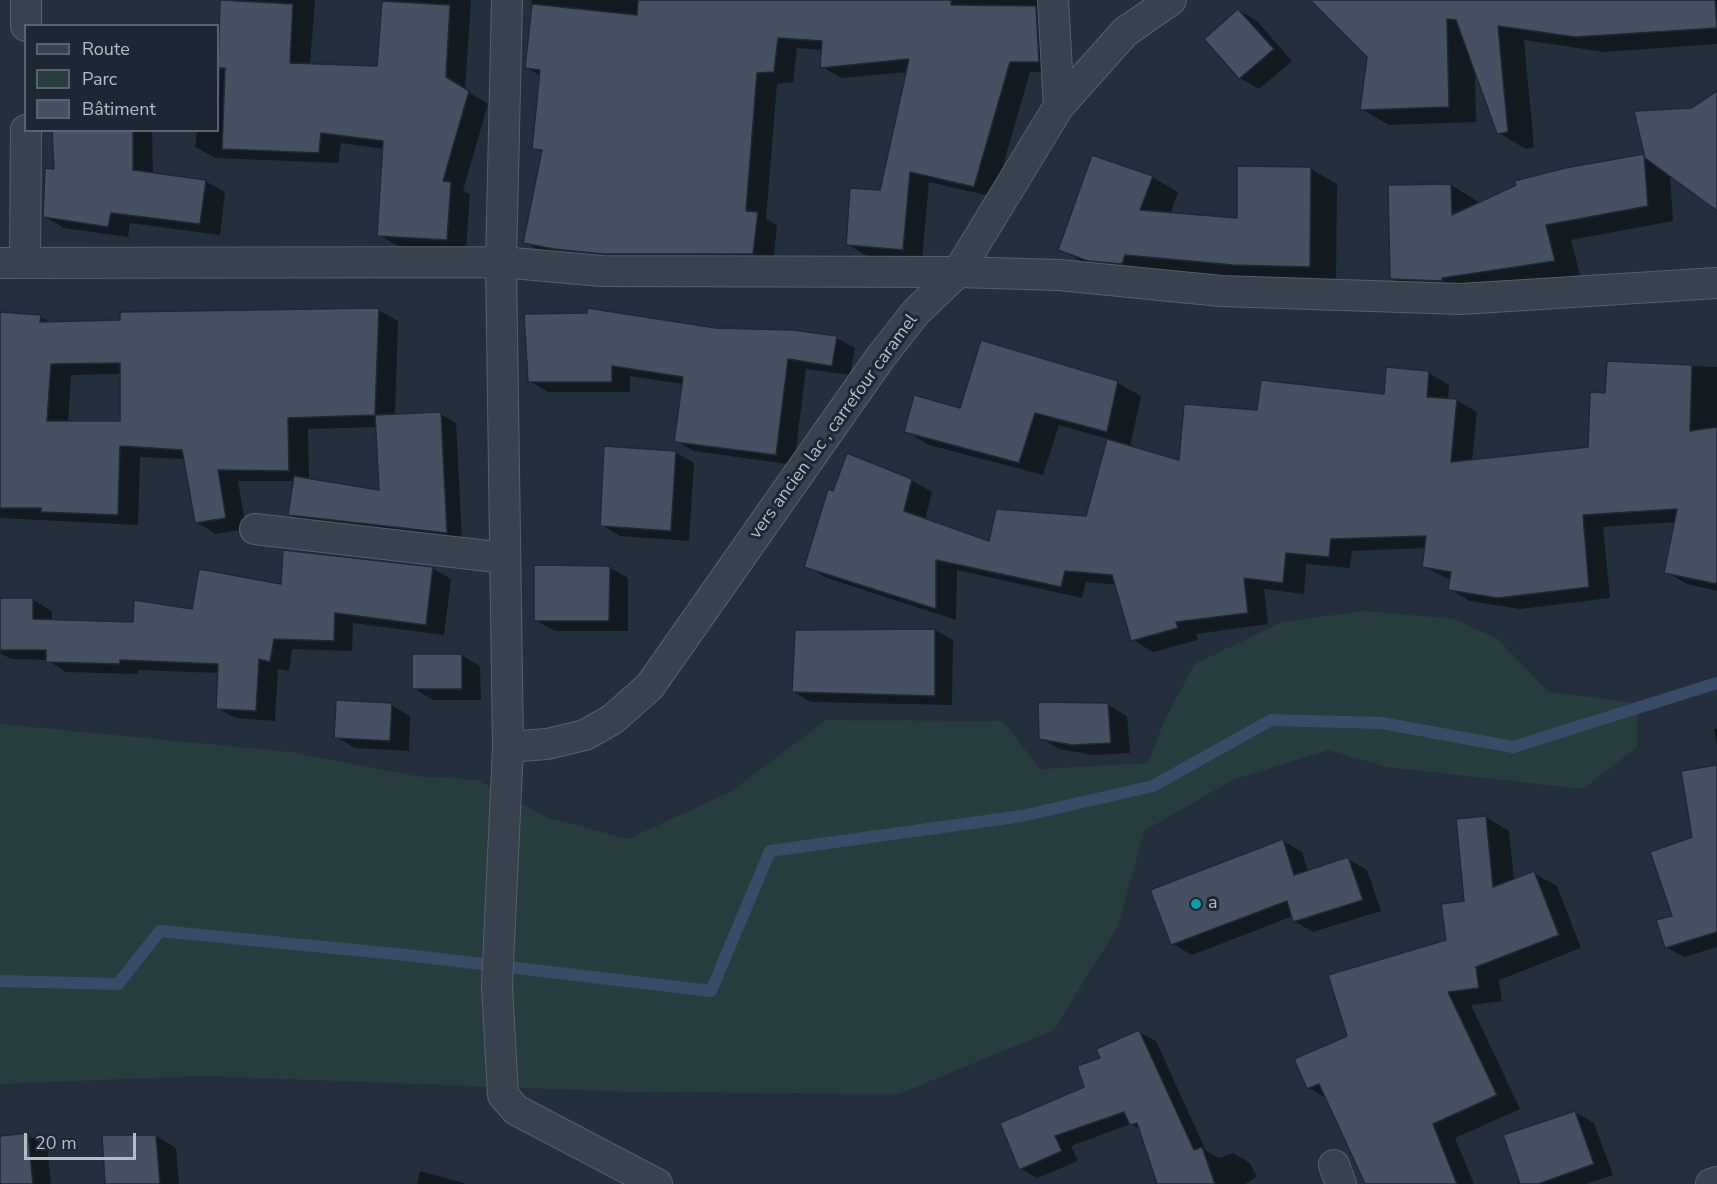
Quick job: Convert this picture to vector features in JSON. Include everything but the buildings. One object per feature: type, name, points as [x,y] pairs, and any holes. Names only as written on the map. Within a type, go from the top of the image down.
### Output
[{"type":"street","points":[[26,0],[26,24]]},
{"type":"street","points":[[507,0],[501,262],[508,747],[497,987],[503,1095],[516,1110],[657,1184]]},
{"type":"street","points":[[1053,0],[1059,106]]},
{"type":"street","name":"vers ancien lac , carrefour caramel","points":[[508,747],[547,744],[585,735],[613,719],[650,686],[880,358],[916,312],[958,272],[1059,106],[1125,32],[1171,0]]},
{"type":"street","points":[[26,132],[13,263],[501,262],[602,271],[958,272],[1059,275],[1221,291],[1461,299],[1717,283]]},
{"type":"street","points":[[255,529],[506,558]]},
{"type":"street","points":[[1711,1184],[1717,1182]]},
{"type":"green space","points":[[1364,611],[1455,619],[1497,639],[1549,692],[1637,703],[1637,747],[1583,789],[1386,767],[1328,750],[1233,780],[1144,831],[1118,926],[1054,1030],[899,1094],[634,1092],[203,1076],[0,1084],[0,724],[290,752],[416,776],[477,780],[548,818],[628,839],[730,792],[826,720],[1003,721],[1040,769],[1148,763],[1166,717],[1195,664],[1282,622]]},
{"type":"waterway","points":[[0,981],[118,984],[160,931],[406,955],[711,991],[770,851],[1022,816],[1153,786],[1271,720],[1382,723],[1513,747],[1717,683]]},
{"type":"place","name":"a","points":[[1196,904]]}]
